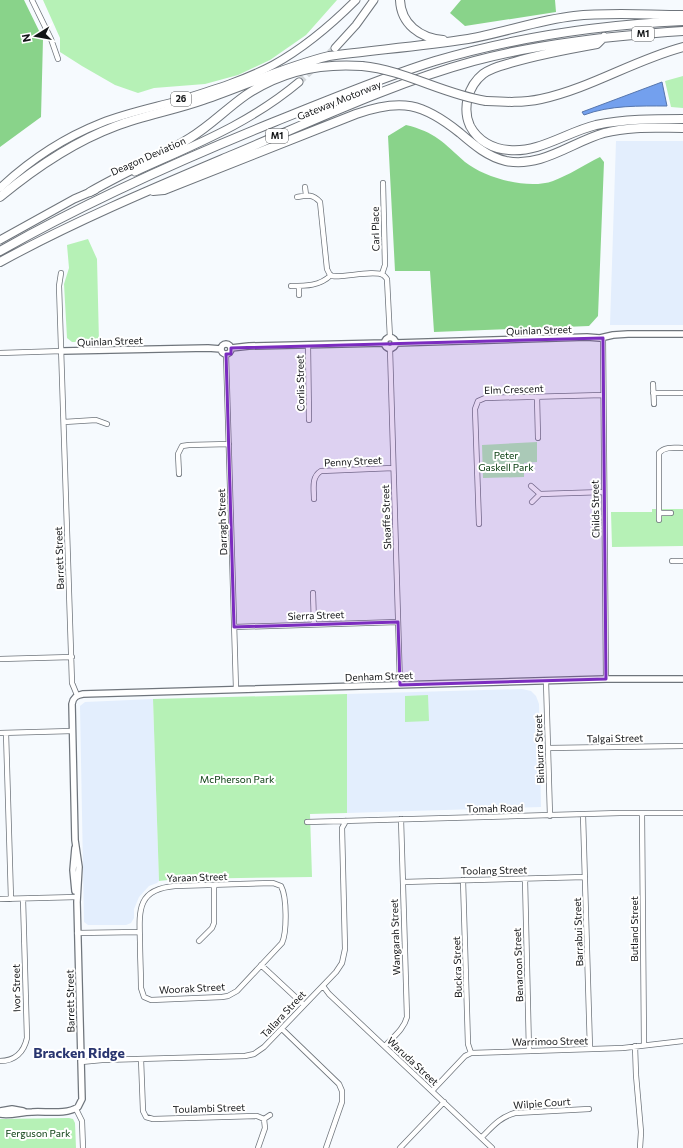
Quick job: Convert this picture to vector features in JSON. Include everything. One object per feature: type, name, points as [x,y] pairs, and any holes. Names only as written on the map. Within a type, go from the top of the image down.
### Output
[{"type":"highway","name":"26","points":[[0,188],[35,158],[80,132],[102,122],[125,114],[176,101],[218,87],[254,74],[272,65],[305,45],[322,32],[356,0]]},
{"type":"highway","points":[[335,48],[356,25],[374,0]]},
{"type":"highway","points":[[400,0],[405,19],[414,29],[428,37],[453,40]]},
{"type":"highway","points":[[0,197],[25,176],[57,155],[74,145],[114,127],[201,101],[270,74],[311,60],[329,56],[441,43],[484,36],[539,22],[572,16],[603,14],[683,15]]},
{"type":"highway","name":"Gateway Motorway","points":[[0,251],[68,214],[154,172],[214,146],[345,94],[421,66],[476,50],[551,34],[626,25],[683,21]]},
{"type":"highway","name":"Gateway Motorway","points":[[0,262],[65,229],[148,191],[370,97],[422,77],[511,52],[563,42],[604,37],[683,31]]},
{"type":"highway","points":[[604,37],[597,44],[526,58],[496,67],[484,73],[474,83],[467,101],[467,114],[469,122],[476,134],[487,144],[494,147],[517,151],[533,149],[578,131],[610,122],[633,120],[683,120]]},
{"type":"highway","points":[[90,192],[192,137],[247,94],[277,78],[297,72],[324,66],[362,66],[393,72],[445,91],[467,97],[486,101],[511,102],[554,96],[649,58],[683,47]]},
{"type":"highway","name":"Deagon Deviation","points":[[0,240],[74,199],[212,138],[266,107],[299,82]]},
{"type":"highway","points":[[148,191],[164,190],[356,114],[376,107],[394,104],[411,106],[432,114],[485,153],[513,162],[536,160],[597,135],[614,131],[632,129],[683,128]]},
{"type":"street","points":[[32,0],[51,39],[58,59]]},
{"type":"street","name":"Carl Place","points":[[382,274],[385,265],[383,183]]},
{"type":"street","points":[[305,187],[306,195]]},
{"type":"street","points":[[297,197],[306,195],[315,197],[320,202],[330,275]]},
{"type":"street","name":"Barrett Street","points":[[61,273],[59,286],[72,683],[77,695],[72,701],[72,731],[75,840],[79,873],[77,933],[82,1099],[80,1105],[76,1109]]},
{"type":"street","points":[[330,275],[335,277],[347,275],[382,274],[387,279],[390,338]]},
{"type":"street","points":[[291,286],[310,285],[325,281],[330,275]]},
{"type":"street","points":[[299,286],[299,295]]},
{"type":"street","name":"Quinlan Street","points":[[396,343],[591,337],[603,338],[612,335],[628,334],[683,334]]},
{"type":"street","points":[[385,343],[387,339],[390,338]]},
{"type":"street","points":[[385,343],[386,346],[393,348],[396,343],[390,338]]},
{"type":"street","name":"Childs Street","points":[[603,338],[606,680]]},
{"type":"street","points":[[231,348],[230,352],[226,354],[223,353],[221,349],[222,346],[226,344],[231,348],[385,343]]},
{"type":"street","name":"Corlis Street","points":[[308,345],[309,420]]},
{"type":"street","name":"Quinlan Street","points":[[0,353],[208,348],[221,349]]},
{"type":"street","name":"Sheaffe Street","points":[[390,348],[400,685]]},
{"type":"street","name":"Darragh Street","points":[[226,354],[236,689]]},
{"type":"street","points":[[653,384],[654,404]]},
{"type":"street","points":[[654,393],[683,393]]},
{"type":"street","name":"Elm Crescent","points":[[479,524],[475,409],[479,399],[603,395]]},
{"type":"street","points":[[537,397],[538,438]]},
{"type":"street","points":[[64,422],[96,420],[107,424]]},
{"type":"street","points":[[179,474],[178,454],[182,446],[229,444]]},
{"type":"street","points":[[659,520],[659,453],[666,448],[683,448]]},
{"type":"street","name":"Penny Street","points":[[314,499],[314,481],[317,473],[321,471],[394,468]]},
{"type":"street","points":[[531,486],[540,494]]},
{"type":"street","points":[[532,502],[540,494],[604,492]]},
{"type":"street","points":[[659,513],[671,513]]},
{"type":"street","points":[[672,561],[683,561]]},
{"type":"street","points":[[313,593],[314,624]]},
{"type":"street","name":"Sierra Street","points":[[234,626],[398,622]]},
{"type":"street","points":[[0,659],[72,657]]},
{"type":"street","name":"Denham Street","points":[[77,695],[236,689],[683,679]]},
{"type":"street","name":"Binburra Street","points":[[546,681],[550,816]]},
{"type":"street","points":[[0,733],[72,731]]},
{"type":"street","points":[[6,733],[11,899]]},
{"type":"street","name":"Talgai Street","points":[[548,748],[683,746]]},
{"type":"street","name":"Butland Street","points":[[642,813],[644,1045]]},
{"type":"street","name":"Tomah Road","points":[[307,822],[683,813]]},
{"type":"street","name":"Barrabui Street","points":[[583,815],[590,1049]]},
{"type":"street","name":"Wangarah Street","points":[[384,1046],[402,1028],[407,1017],[401,820]]},
{"type":"street","name":"Tallara Street","points":[[81,1062],[249,1055],[261,1050],[340,967],[344,954],[342,826],[346,821]]},
{"type":"street","name":"Toolang Street","points":[[403,882],[585,877]]},
{"type":"street","name":"Benaroon Street","points":[[525,879],[529,1051]]},
{"type":"street","name":"Buckra Street","points":[[463,880],[468,1044],[471,1053]]},
{"type":"street","name":"Yaraan Street","points":[[144,997],[141,988],[139,917],[141,905],[156,889],[175,886],[273,883],[280,886]]},
{"type":"street","points":[[199,940],[212,928],[214,923],[214,885]]},
{"type":"street","name":"Woorak Street","points":[[144,997],[151,1000],[228,996],[237,991],[284,939],[284,895],[280,886]]},
{"type":"street","points":[[0,899],[77,897]]},
{"type":"street","name":"Ivor Street","points":[[0,1062],[18,1055],[23,1050],[27,1038],[23,899]]},
{"type":"street","points":[[77,933],[139,932]]},
{"type":"street","points":[[261,966],[304,1005]]},
{"type":"street","name":"Waruda Street","points":[[322,986],[492,1148]]},
{"type":"street","points":[[282,1029],[339,1084],[342,1091],[342,1102],[326,1148]]},
{"type":"street","name":"Warrimoo Street","points":[[471,1053],[590,1049],[636,1046],[683,1040]]},
{"type":"street","points":[[636,1046],[636,1075],[641,1132],[640,1148]]},
{"type":"street","points":[[432,1091],[465,1056],[471,1053]]},
{"type":"street","name":"Toulambi Street","points":[[140,1059],[143,1111],[145,1120],[257,1116],[264,1120]]},
{"type":"street","points":[[401,1148],[444,1102]]},
{"type":"street","points":[[0,1114],[76,1109],[82,1121],[83,1148]]},
{"type":"street","name":"Wilpie Court","points":[[482,1137],[497,1121],[515,1113],[589,1109]]},
{"type":"street","points":[[0,1111],[12,1110],[30,1112]]},
{"type":"street","points":[[258,1148],[265,1128],[264,1120],[270,1115]]},
{"type":"highlighted area","points":[[603,338],[606,679],[400,685],[398,622],[234,627],[226,354],[231,354],[231,348]]},
{"type":"shaded area","points":[[616,141],[683,141],[683,325],[610,325]]},
{"type":"shaded area","points":[[522,689],[531,691],[536,696],[539,704],[541,807],[347,813],[347,694]]},
{"type":"shaded area","points":[[153,699],[159,881],[149,886],[139,897],[134,909],[134,918],[131,923],[126,925],[88,925],[84,922],[80,706],[85,702]]},
{"type":"green space","points":[[0,0],[24,0],[43,39],[41,117],[0,147]]},
{"type":"green space","points":[[43,0],[337,0],[306,35],[270,60],[238,75],[205,84],[154,88],[138,93],[115,85],[60,52],[60,38]]},
{"type":"green space","points":[[461,0],[555,0],[556,12],[465,26],[450,13]]},
{"type":"green space","points":[[683,76],[683,108],[671,107],[665,81]]},
{"type":"green space","points":[[406,125],[432,135],[473,168],[507,181],[519,183],[532,184],[553,181],[600,157],[604,162],[598,316],[589,326],[434,332],[430,271],[395,271],[388,136]]},
{"type":"green space","points":[[88,239],[97,259],[99,342],[72,342],[67,338],[64,284],[69,268],[67,245]]},
{"type":"green space","name":"Peter Gaskell Park","points":[[537,442],[537,462],[524,463],[524,477],[483,478],[482,445]]},
{"type":"green space","points":[[652,509],[683,509],[683,546],[612,547],[611,512],[652,512]]},
{"type":"green space","name":"McPherson Park","points":[[347,694],[347,813],[310,814],[312,877],[177,879],[159,881],[153,699]]},
{"type":"green space","points":[[428,695],[429,721],[405,722],[405,696]]},
{"type":"green space","name":"Ferguson Park","points":[[0,1119],[73,1119],[75,1123],[76,1148],[0,1148]]},
{"type":"water","points":[[662,82],[667,106],[636,106],[604,109],[584,115],[582,112]]},
{"type":"tunnel","points":[[299,82],[335,48]]},
{"type":"district","name":"Bracken Ridge","points":[[79,1053]]}]
